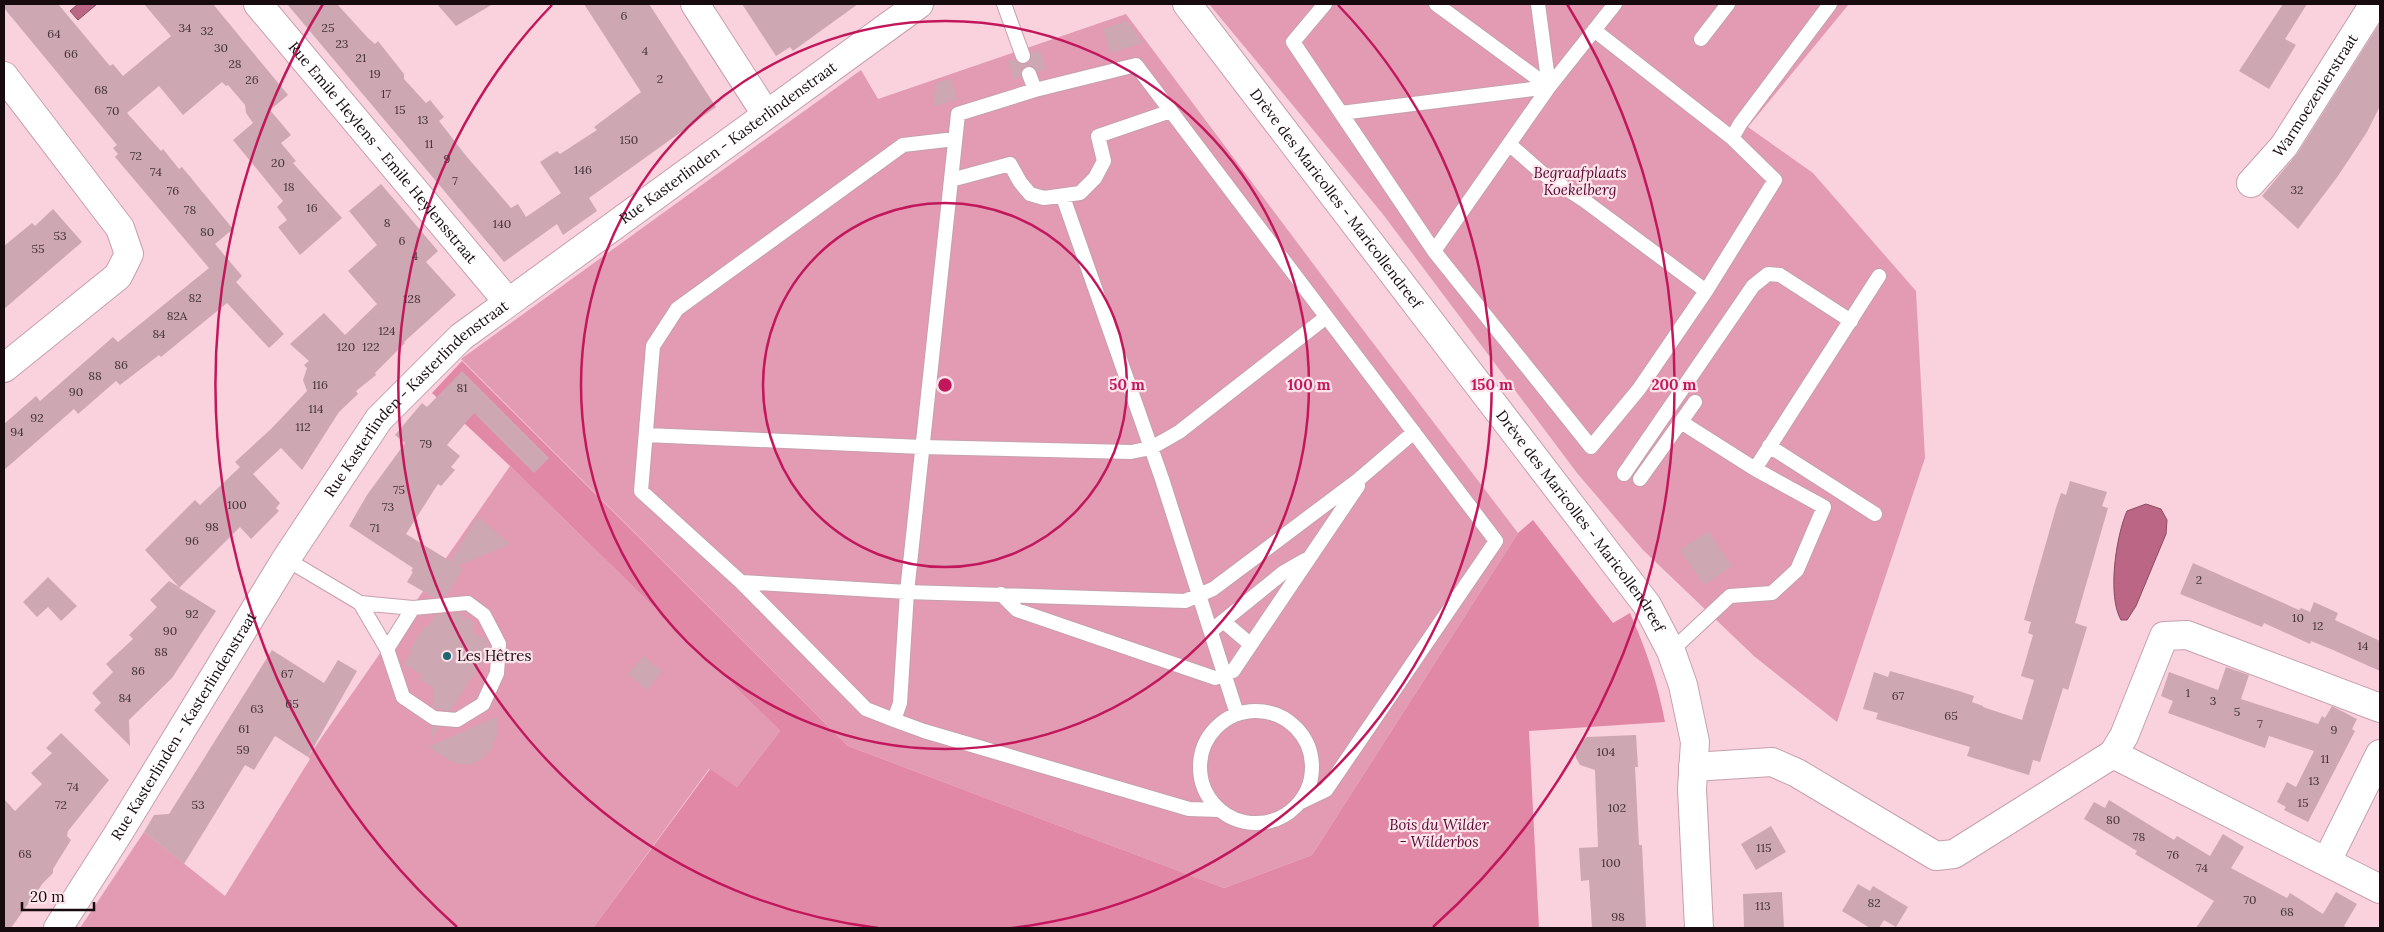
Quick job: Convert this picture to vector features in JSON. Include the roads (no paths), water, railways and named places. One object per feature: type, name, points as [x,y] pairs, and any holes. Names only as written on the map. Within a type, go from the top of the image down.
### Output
[{"type":"street","name":"Rue Emile Heylens - Emile Heylensstraat","points":[[258,4],[508,302]]},
{"type":"street","points":[[696,4],[766,114]]},
{"type":"street","name":"Rue Kasterlinden - Kasterlindenstraat","points":[[58,928],[118,834],[286,559],[379,419],[461,336],[919,4]]},
{"type":"street","name":"Drève des Maricolles - Maricollendreef","points":[[1187,4],[1647,605],[1671,651],[1683,685],[1695,742],[1692,789],[1699,928]]},
{"type":"street","name":"Warmoezenierstraat","points":[[2251,183],[2284,146],[2374,4]]},
{"type":"street","points":[[4,76],[120,228],[129,254],[118,276],[4,368]]},
{"type":"street","points":[[1694,767],[1772,762],[1797,773],[1936,856],[1954,854],[2113,754],[2124,736],[2164,636],[2187,634],[2380,708]]},
{"type":"street","points":[[2113,754],[2380,889]]},
{"type":"street","points":[[2327,861],[2380,754]]},
{"type":"lane","points":[[1004,4],[1023,56]]},
{"type":"lane","points":[[1325,4],[1293,42],[1434,251],[1591,447],[1639,389],[1706,290],[1775,180],[1732,138],[1594,30]]},
{"type":"lane","points":[[1436,4],[1549,87]]},
{"type":"lane","points":[[1538,4],[1549,87]]},
{"type":"lane","points":[[1434,251],[1549,87],[1614,4]]},
{"type":"lane","points":[[1701,39],[1728,4]]},
{"type":"lane","points":[[1732,138],[1740,124],[1830,4]]},
{"type":"lane","points":[[894,720],[900,703],[907,592],[958,114],[1035,90],[1136,65],[1325,318],[1496,541],[1326,790],[1302,802],[1281,819],[1269,823],[1249,824],[1230,818],[1219,810],[1202,787],[1199,762],[1204,744],[1211,732],[1237,714],[1254,711],[1273,713],[1286,719],[1301,732],[1308,744],[1313,763],[1312,775],[1302,802]]},
{"type":"lane","points":[[1029,74],[1035,90]]},
{"type":"lane","points":[[1340,113],[1549,87]]},
{"type":"lane","points":[[951,180],[1010,164],[1020,182],[1030,194],[1044,198],[1063,197],[1080,193],[1095,178],[1104,161],[1098,136],[1171,111]]},
{"type":"lane","points":[[955,139],[902,145],[677,309],[653,346],[641,491],[741,582],[866,709],[934,734],[1189,809],[1219,810]]},
{"type":"lane","points":[[1509,144],[1542,173],[1585,201],[1706,290]]},
{"type":"lane","points":[[1063,197],[1151,448],[1237,714]]},
{"type":"lane","points":[[1624,474],[1754,286],[1768,274],[1780,275],[1851,321]]},
{"type":"lane","points":[[1755,469],[1879,276]]},
{"type":"lane","points":[[646,435],[922,447],[1131,452],[1151,448],[1179,432],[1325,318]]},
{"type":"lane","points":[[1640,479],[1695,402]]},
{"type":"lane","points":[[1671,651],[1730,596],[1772,593],[1797,570],[1824,507],[1755,469],[1681,422]]},
{"type":"lane","points":[[741,582],[907,592],[1185,600],[1213,589],[1358,480],[1414,432]]},
{"type":"lane","points":[[1769,446],[1875,514]]},
{"type":"lane","points":[[1001,594],[1017,610],[1215,678],[1225,675],[1233,671],[1358,486],[1358,480]]},
{"type":"lane","points":[[1210,631],[1284,572],[1310,557]]},
{"type":"lane","points":[[286,559],[360,602],[413,608],[468,603],[484,614],[499,644],[497,673],[483,704],[457,720],[434,718],[403,697],[388,649],[360,602]]},
{"type":"lane","points":[[388,649],[413,608]]},
{"type":"lane","points":[[1223,621],[1250,644]]},
{"type":"place","name":"Les Hêtres","points":[[447,656]]},
{"type":"park label","name":"Begraafplaats Koekelberg","points":[[1580,182]]},
{"type":"park label","name":"Bois du Wilder - Wilderbos","points":[[1439,834]]}]
